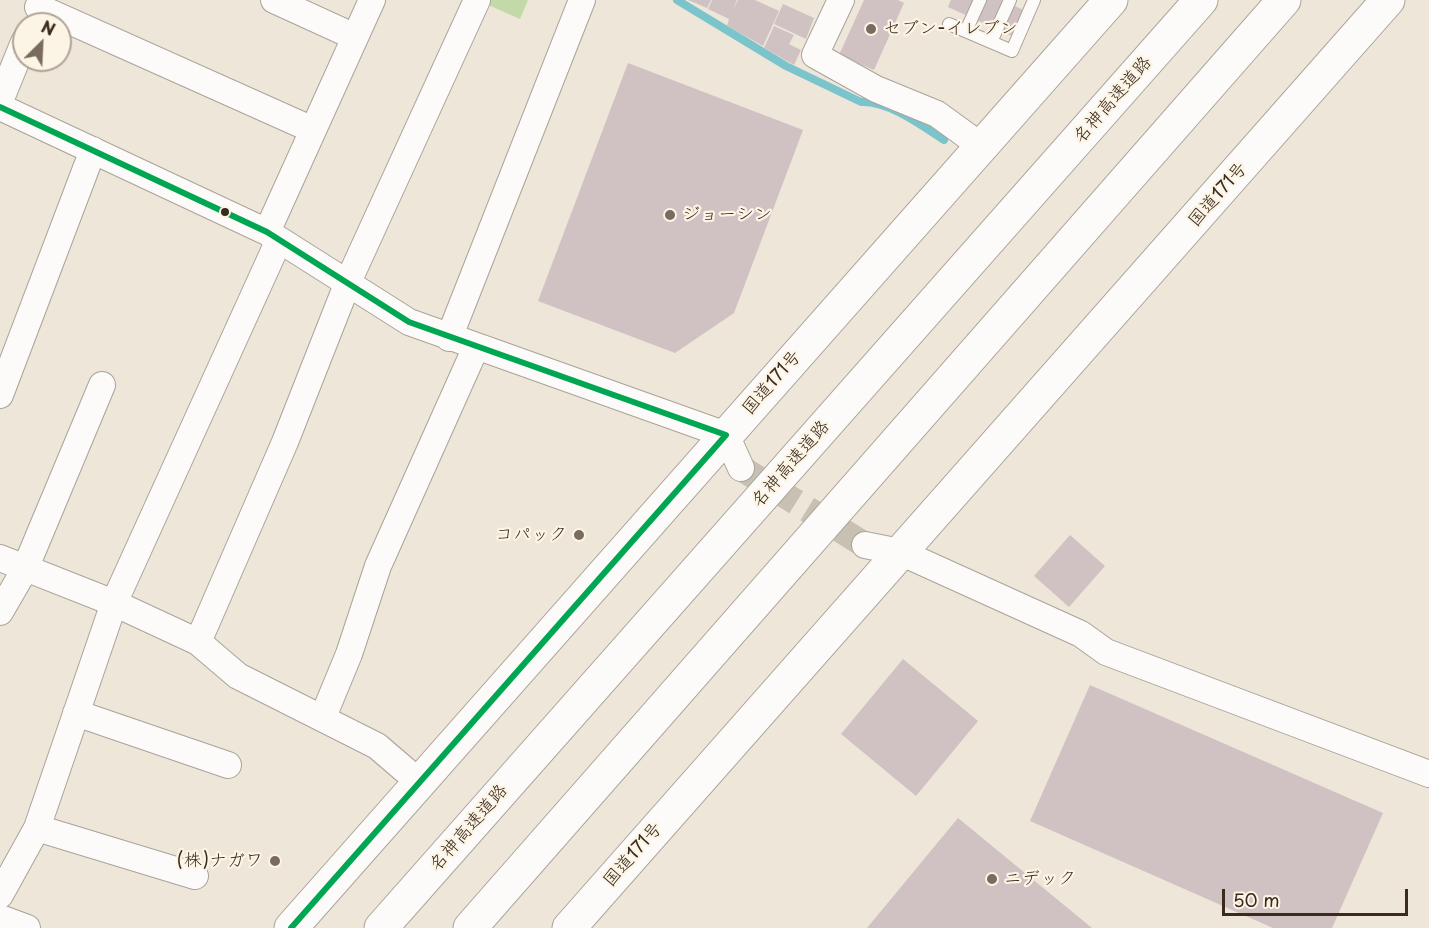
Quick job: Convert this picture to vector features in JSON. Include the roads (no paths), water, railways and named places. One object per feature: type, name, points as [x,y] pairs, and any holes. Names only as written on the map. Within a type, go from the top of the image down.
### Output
[{"type":"highway","name":"国道171号","points":[[291,928],[1111,0]]},
{"type":"highway","name":"名神高速道路","points":[[381,928],[1201,0]]},
{"type":"highway","points":[[470,928],[1284,0]]},
{"type":"highway","name":"国道171号","points":[[569,928],[1199,217],[1388,0]]},
{"type":"street","points":[[274,0],[355,37]]},
{"type":"street","points":[[0,895],[37,828],[114,603],[273,236],[314,130],[372,0]]},
{"type":"street","points":[[198,642],[285,442],[348,282],[477,0]]},
{"type":"street","points":[[449,338],[582,0]]},
{"type":"street","points":[[833,3],[815,55],[876,89],[937,114],[981,146]]},
{"type":"street","points":[[37,10],[314,130]]},
{"type":"street","points":[[0,101],[12,72]]},
{"type":"street","points":[[0,107],[273,236],[409,322],[726,435],[741,468]]},
{"type":"street","points":[[0,395],[93,150]]},
{"type":"street","points":[[323,717],[349,654],[378,566],[476,347]]},
{"type":"street","points":[[0,612],[25,568],[102,385]]},
{"type":"street","points":[[865,544],[900,552],[1082,634],[1106,652],[1429,774]]},
{"type":"street","points":[[0,558],[114,603],[198,642],[238,676],[377,746],[419,782]]},
{"type":"street","points":[[76,713],[228,765]]},
{"type":"street","points":[[37,828],[195,876]]},
{"type":"street","points":[[0,918],[27,928]]},
{"type":"lane","points":[[966,31],[980,0]]},
{"type":"lane","points":[[991,42],[1010,0]]},
{"type":"lane","points":[[949,24],[1012,51],[1034,0]]},
{"type":"waterway","points":[[677,0],[786,66],[861,102],[883,105],[894,110],[944,140]]},
{"type":"tunnel","points":[[741,468],[865,545]]},
{"type":"place","name":"セブン-イレブン","points":[[871,29]]},
{"type":"place","name":"ジョーシン","points":[[670,215]]},
{"type":"place","name":"コパック","points":[[579,535]]},
{"type":"place","name":"(株)ナガワ","points":[[275,861]]},
{"type":"place","name":"ニデック","points":[[992,879]]}]
